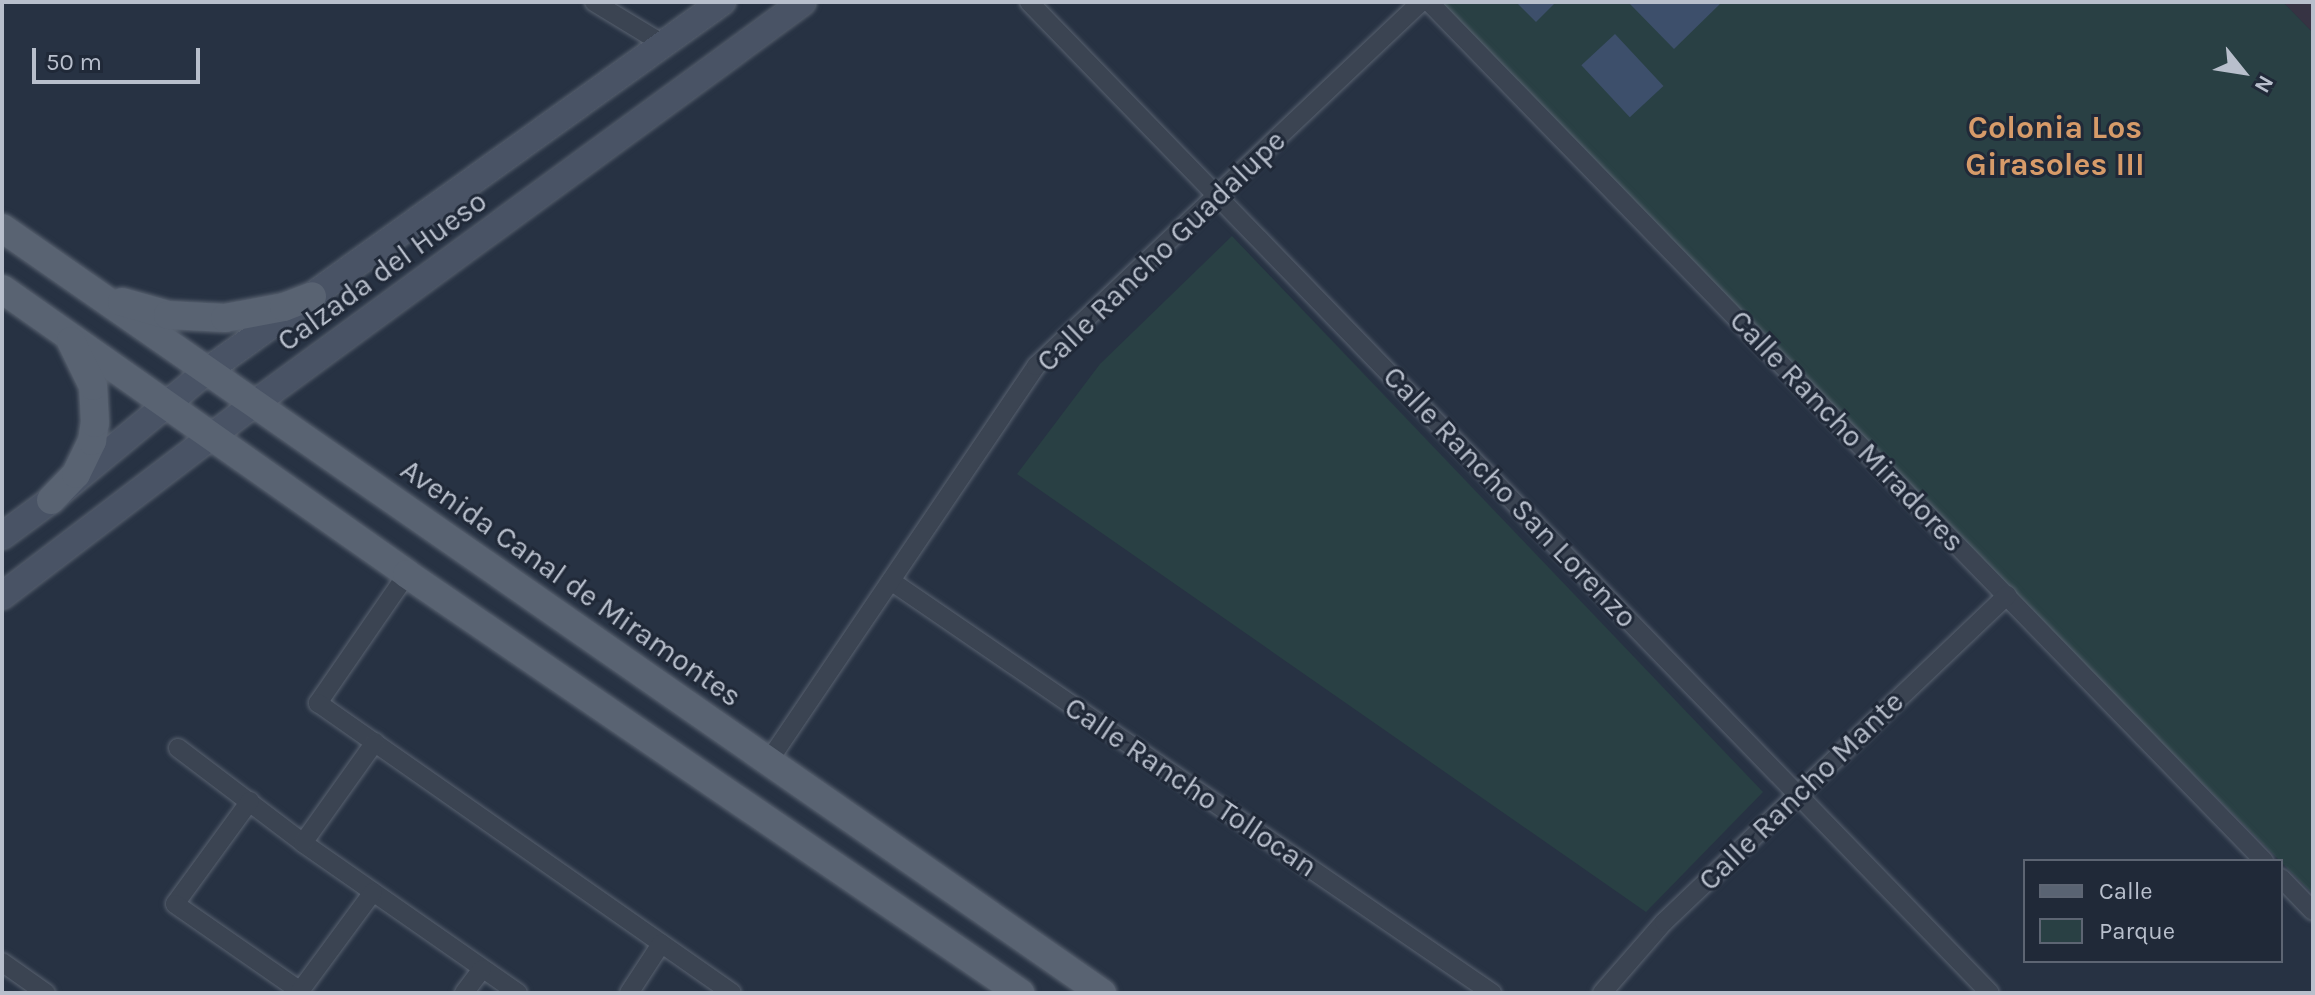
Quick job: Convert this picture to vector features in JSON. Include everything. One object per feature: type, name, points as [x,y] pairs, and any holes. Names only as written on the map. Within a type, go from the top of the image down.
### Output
[{"type":"main road","name":"Calzada del Hueso","points":[[2,536],[51,500],[207,371],[722,2]]},
{"type":"main road","name":"Calzada del Hueso","points":[[2,596],[254,404],[803,2]]},
{"type":"main road","name":"Avenida Canal de Miramontes","points":[[2,228],[1102,993]]},
{"type":"main road","points":[[69,275],[116,300],[168,315],[194,318],[254,314],[312,296]]},
{"type":"main road","points":[[2,289],[407,574],[1020,993]]},
{"type":"main road","points":[[51,500],[76,474],[92,441],[95,423],[93,386],[87,368],[59,328]]},
{"type":"street","points":[[594,2],[663,44]]},
{"type":"street","name":"Calle Rancho San Lorenzo","points":[[1029,2],[1990,993]]},
{"type":"street","name":"Calle Rancho Guadalupe","points":[[768,762],[1036,366],[1421,2]]},
{"type":"street","name":"Calle Rancho Miradores","points":[[1429,2],[2262,859]]},
{"type":"street","points":[[407,574],[318,703],[732,993]]},
{"type":"street","name":"Calle Rancho Tollocan","points":[[891,581],[1492,993]]},
{"type":"street","name":"Calle Rancho Mante","points":[[1602,993],[1664,922],[2007,595]]},
{"type":"street","points":[[303,843],[375,742]]},
{"type":"street","points":[[178,748],[303,843],[518,993]]},
{"type":"street","points":[[250,801],[175,904],[300,991],[373,892]]},
{"type":"street","points":[[2283,880],[2313,911]]},
{"type":"street","points":[[629,993],[661,944]]},
{"type":"street","points":[[2,962],[22,986],[46,993]]},
{"type":"street","points":[[464,993],[482,969]]},
{"type":"shaded area","points":[[2283,2],[2313,2],[2313,33]]},
{"type":"green space","points":[[1438,2],[2283,2],[2313,33],[2313,894],[2283,864],[2283,859],[2278,859],[2003,584]]},
{"type":"green space","points":[[1232,236],[1763,792],[1646,912],[1017,474],[1100,364]]},
{"type":"water","points":[[1516,2],[1556,2],[1536,22]]},
{"type":"water","points":[[1628,2],[1722,2],[1674,49]]},
{"type":"water","points":[[1615,34],[1663,86],[1630,117],[1581,65]]},
{"type":"district","name":"Colonia Los Girasoles III","points":[[2055,148]]}]
